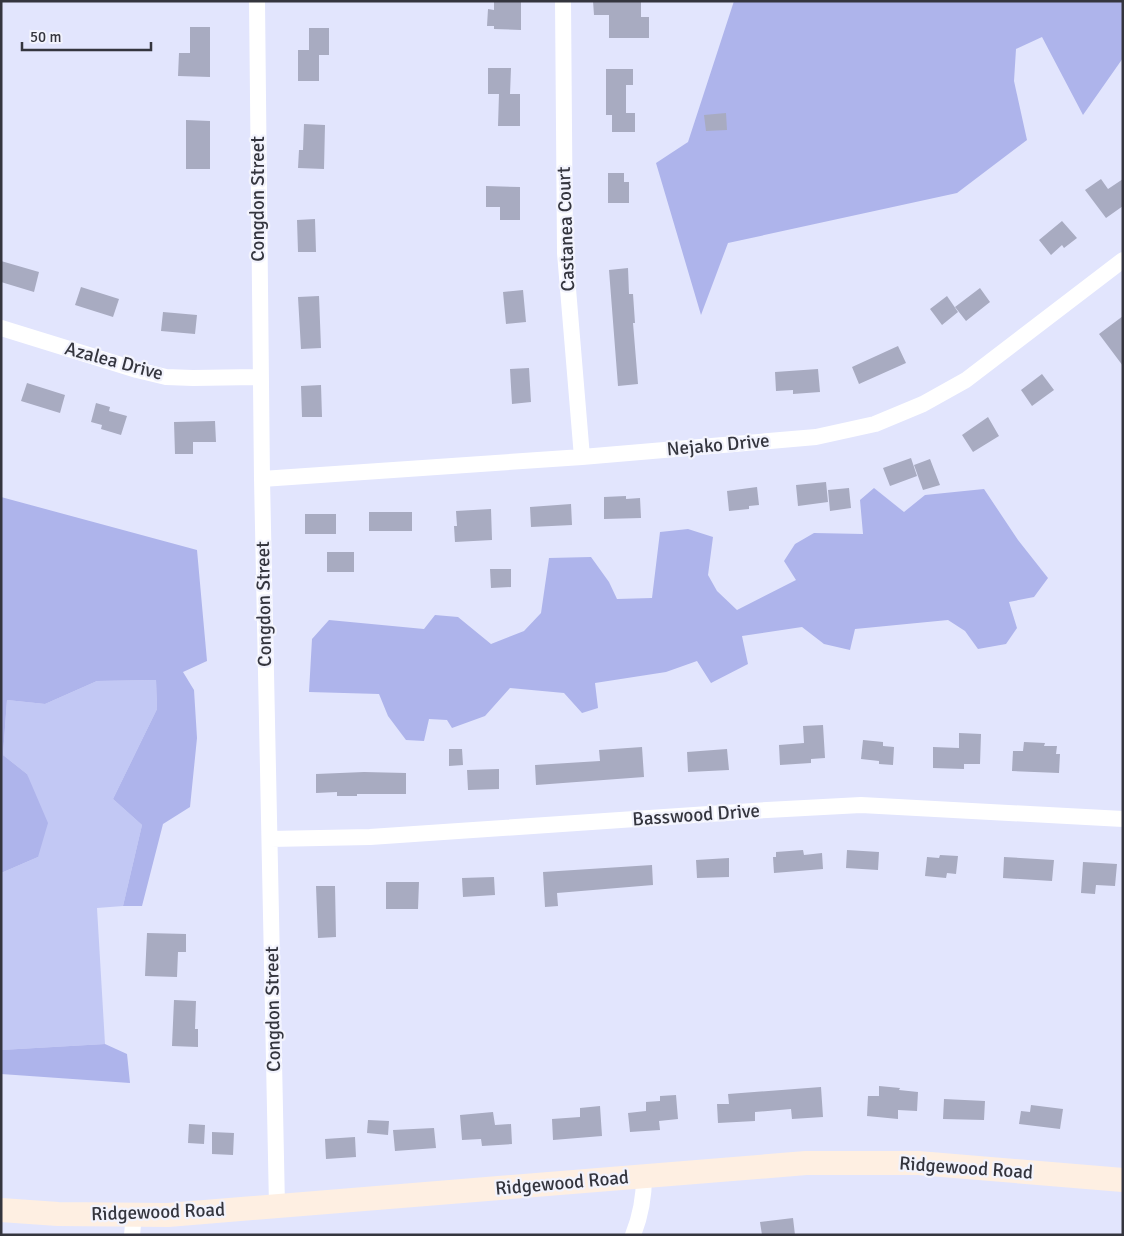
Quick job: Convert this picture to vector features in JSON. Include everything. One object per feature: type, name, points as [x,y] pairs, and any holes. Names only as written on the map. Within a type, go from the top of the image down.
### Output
[{"type":"main road","name":"Ridgewood Road","points":[[1,1210],[58,1214],[133,1225],[168,1215],[806,1163],[918,1163],[1123,1180]]},
{"type":"street","name":"Congdon Street","points":[[257,1],[260,377],[277,1206]]},
{"type":"street","name":"Castanea Court","points":[[563,1],[565,254],[582,457]]},
{"type":"street","name":"Nejako Drive","points":[[262,479],[582,457],[816,437],[875,424],[923,404],[966,380],[1123,260]]},
{"type":"street","name":"Azalea Drive","points":[[1,328],[137,370],[166,376],[192,378],[260,377]]},
{"type":"street","name":"Basswood Drive","points":[[270,839],[380,836],[862,805],[1123,819]]},
{"type":"street","points":[[633,1235],[640,1218],[644,1198],[644,1177]]},
{"type":"shaded area","points":[[734,1],[1123,1],[1123,58],[1083,115],[1042,37],[1016,49],[1014,81],[1027,140],[957,193],[728,243],[701,315],[656,163],[688,142]]},
{"type":"shaded area","points":[[874,488],[904,512],[925,495],[984,489],[1018,540],[1048,578],[1034,597],[1009,602],[1017,628],[1006,644],[978,649],[965,631],[948,620],[855,629],[850,650],[824,644],[802,627],[742,636],[748,664],[711,683],[697,661],[666,672],[595,683],[598,708],[582,713],[564,693],[510,688],[485,716],[452,728],[447,720],[429,719],[424,741],[406,740],[388,716],[379,694],[309,692],[312,639],[329,620],[424,629],[435,615],[458,617],[491,644],[524,631],[541,613],[549,558],[591,557],[609,582],[617,599],[652,598],[660,532],[688,529],[713,537],[708,575],[717,591],[737,610],[796,580],[784,561],[795,544],[814,533],[863,534],[860,500]]},
{"type":"shaded area","points":[[1,497],[197,550],[207,661],[183,672],[194,690],[197,738],[190,807],[163,824],[142,906],[123,906],[142,825],[113,799],[157,709],[156,680],[97,681],[45,704],[7,700],[3,755],[27,774],[48,823],[38,857],[1,873]]},
{"type":"shaded area","points":[[156,680],[157,709],[113,799],[142,825],[123,906],[97,908],[105,1044],[1,1050],[1,873],[38,857],[27,774],[3,755],[7,700],[45,704],[97,681]]},
{"type":"shaded area","points":[[105,1044],[127,1054],[130,1083],[1,1074],[1,1050]]},
{"type":"building","points":[[494,1],[521,1],[521,30],[494,29],[494,26],[487,26],[488,9],[494,10]]},
{"type":"building","points":[[593,1],[641,1],[641,17],[649,17],[649,38],[609,38],[609,15],[594,15]]},
{"type":"building","points":[[190,27],[210,27],[210,77],[178,76],[179,53],[190,53]]},
{"type":"building","points":[[309,28],[329,28],[329,55],[319,55],[319,81],[298,81],[298,50],[309,50]]},
{"type":"building","points":[[488,68],[511,68],[510,94],[520,94],[520,126],[498,126],[499,94],[488,94]]},
{"type":"building","points":[[606,69],[633,69],[633,85],[626,85],[626,113],[635,113],[635,132],[612,132],[612,115],[606,115]]},
{"type":"building","points":[[726,113],[727,130],[706,131],[704,115]]},
{"type":"building","points":[[186,120],[210,121],[210,169],[186,169]]},
{"type":"building","points":[[304,124],[325,125],[324,169],[298,168],[299,150],[303,150]]},
{"type":"building","points":[[608,173],[624,173],[624,182],[629,182],[629,203],[608,203]]},
{"type":"building","points":[[1101,179],[1108,189],[1123,179],[1123,206],[1106,218],[1085,190]]},
{"type":"building","points":[[486,186],[520,187],[520,220],[500,220],[500,207],[486,207]]},
{"type":"building","points":[[315,219],[316,252],[298,252],[297,220]]},
{"type":"building","points":[[1062,221],[1077,238],[1064,248],[1062,245],[1051,255],[1039,240]]},
{"type":"building","points":[[1,261],[39,272],[34,292],[1,282]]},
{"type":"building","points":[[628,268],[629,294],[633,294],[635,323],[633,323],[638,384],[618,386],[609,270]]},
{"type":"building","points":[[81,287],[119,299],[113,317],[75,305]]},
{"type":"building","points":[[980,288],[990,302],[966,321],[955,307]]},
{"type":"building","points":[[523,290],[526,322],[506,324],[503,292]]},
{"type":"building","points":[[319,296],[321,348],[301,349],[298,297]]},
{"type":"building","points":[[947,296],[958,312],[942,325],[930,309]]},
{"type":"building","points":[[163,312],[197,315],[195,334],[161,331]]},
{"type":"building","points":[[1123,316],[1123,366],[1099,334]]},
{"type":"building","points":[[898,346],[906,363],[859,384],[852,367]]},
{"type":"building","points":[[529,368],[531,402],[512,404],[510,369]]},
{"type":"building","points":[[818,369],[820,392],[793,394],[793,390],[776,391],[775,372]]},
{"type":"building","points":[[1042,374],[1054,390],[1032,406],[1021,390]]},
{"type":"building","points":[[27,383],[65,395],[60,413],[21,401]]},
{"type":"building","points":[[321,385],[322,417],[302,417],[301,386]]},
{"type":"building","points":[[96,403],[110,407],[109,411],[127,416],[121,435],[101,429],[102,425],[91,422]]},
{"type":"building","points":[[988,417],[999,436],[973,452],[962,435]]},
{"type":"building","points":[[215,421],[216,442],[193,442],[193,454],[175,454],[174,422]]},
{"type":"building","points":[[911,458],[917,476],[890,486],[883,468]]},
{"type":"building","points":[[930,459],[940,485],[923,490],[914,465]]},
{"type":"building","points":[[826,482],[828,502],[798,506],[796,485]]},
{"type":"building","points":[[757,487],[759,505],[749,506],[749,509],[729,511],[727,491]]},
{"type":"building","points":[[849,488],[851,508],[830,511],[828,490]]},
{"type":"building","points":[[626,496],[626,499],[640,498],[641,518],[604,519],[604,497]]},
{"type":"building","points":[[571,504],[572,525],[531,527],[530,507]]},
{"type":"building","points":[[491,509],[492,540],[455,542],[454,526],[457,526],[456,511]]},
{"type":"building","points":[[369,512],[412,512],[412,531],[369,531]]},
{"type":"building","points":[[305,514],[336,514],[336,534],[305,534]]},
{"type":"building","points":[[327,552],[354,552],[354,572],[327,572]]},
{"type":"building","points":[[490,569],[511,569],[511,587],[491,588]]},
{"type":"building","points":[[823,725],[825,758],[811,759],[811,763],[780,765],[779,745],[804,743],[803,726]]},
{"type":"building","points":[[959,733],[981,734],[980,764],[964,764],[964,769],[933,768],[933,747],[959,748]]},
{"type":"building","points":[[863,740],[883,742],[883,746],[894,747],[893,765],[879,764],[879,761],[861,759]]},
{"type":"building","points":[[1024,742],[1045,743],[1044,746],[1057,746],[1056,754],[1060,754],[1059,773],[1012,771],[1013,751],[1023,751]]},
{"type":"building","points":[[642,747],[644,777],[536,785],[535,765],[600,761],[599,750]]},
{"type":"building","points":[[449,749],[462,749],[463,765],[449,766]]},
{"type":"building","points":[[727,749],[729,770],[688,772],[687,752]]},
{"type":"building","points":[[499,769],[499,789],[468,790],[467,770]]},
{"type":"building","points":[[406,773],[406,794],[337,796],[337,792],[316,793],[316,774]]},
{"type":"building","points":[[803,850],[804,855],[822,853],[823,869],[774,873],[773,857],[776,857],[776,852]]},
{"type":"building","points":[[847,850],[879,852],[878,870],[846,868]]},
{"type":"building","points":[[940,855],[958,856],[956,874],[947,873],[946,878],[925,876],[927,857],[939,858]]},
{"type":"building","points":[[1004,857],[1054,860],[1052,881],[1003,878]]},
{"type":"building","points":[[729,858],[729,877],[697,878],[696,860]]},
{"type":"building","points":[[1083,862],[1117,864],[1115,886],[1096,885],[1095,894],[1081,893]]},
{"type":"building","points":[[652,865],[653,885],[557,893],[558,906],[545,907],[543,872]]},
{"type":"building","points":[[494,877],[495,895],[463,897],[462,878]]},
{"type":"building","points":[[386,882],[419,882],[418,909],[386,909]]},
{"type":"building","points":[[316,886],[335,886],[336,937],[318,938]]},
{"type":"building","points":[[147,933],[186,934],[186,952],[178,952],[177,977],[145,976]]},
{"type":"building","points":[[174,1000],[196,1001],[195,1029],[198,1029],[198,1047],[172,1046]]},
{"type":"building","points":[[879,1086],[918,1092],[917,1111],[898,1110],[898,1119],[867,1116],[868,1096],[879,1096]]},
{"type":"building","points":[[821,1087],[823,1117],[792,1119],[791,1109],[755,1112],[755,1121],[718,1123],[717,1104],[729,1104],[728,1094]]},
{"type":"building","points":[[676,1095],[678,1119],[659,1121],[660,1130],[630,1132],[628,1113],[646,1111],[646,1102],[660,1101],[660,1096]]},
{"type":"building","points":[[944,1099],[985,1101],[984,1120],[943,1119]]},
{"type":"building","points":[[1031,1105],[1063,1109],[1060,1129],[1019,1124],[1021,1111],[1030,1112]]},
{"type":"building","points":[[600,1106],[602,1136],[553,1140],[552,1119],[580,1117],[580,1108]]},
{"type":"building","points":[[493,1112],[495,1125],[511,1124],[512,1144],[482,1146],[481,1139],[462,1140],[460,1115]]},
{"type":"building","points":[[368,1120],[389,1121],[388,1135],[367,1133]]},
{"type":"building","points":[[189,1124],[205,1125],[204,1144],[188,1143]]},
{"type":"building","points":[[434,1128],[436,1148],[395,1151],[393,1130]]},
{"type":"building","points":[[212,1132],[234,1133],[233,1155],[212,1154]]},
{"type":"building","points":[[355,1137],[356,1157],[326,1159],[325,1139]]},
{"type":"building","points":[[793,1218],[795,1235],[762,1235],[760,1222]]}]
